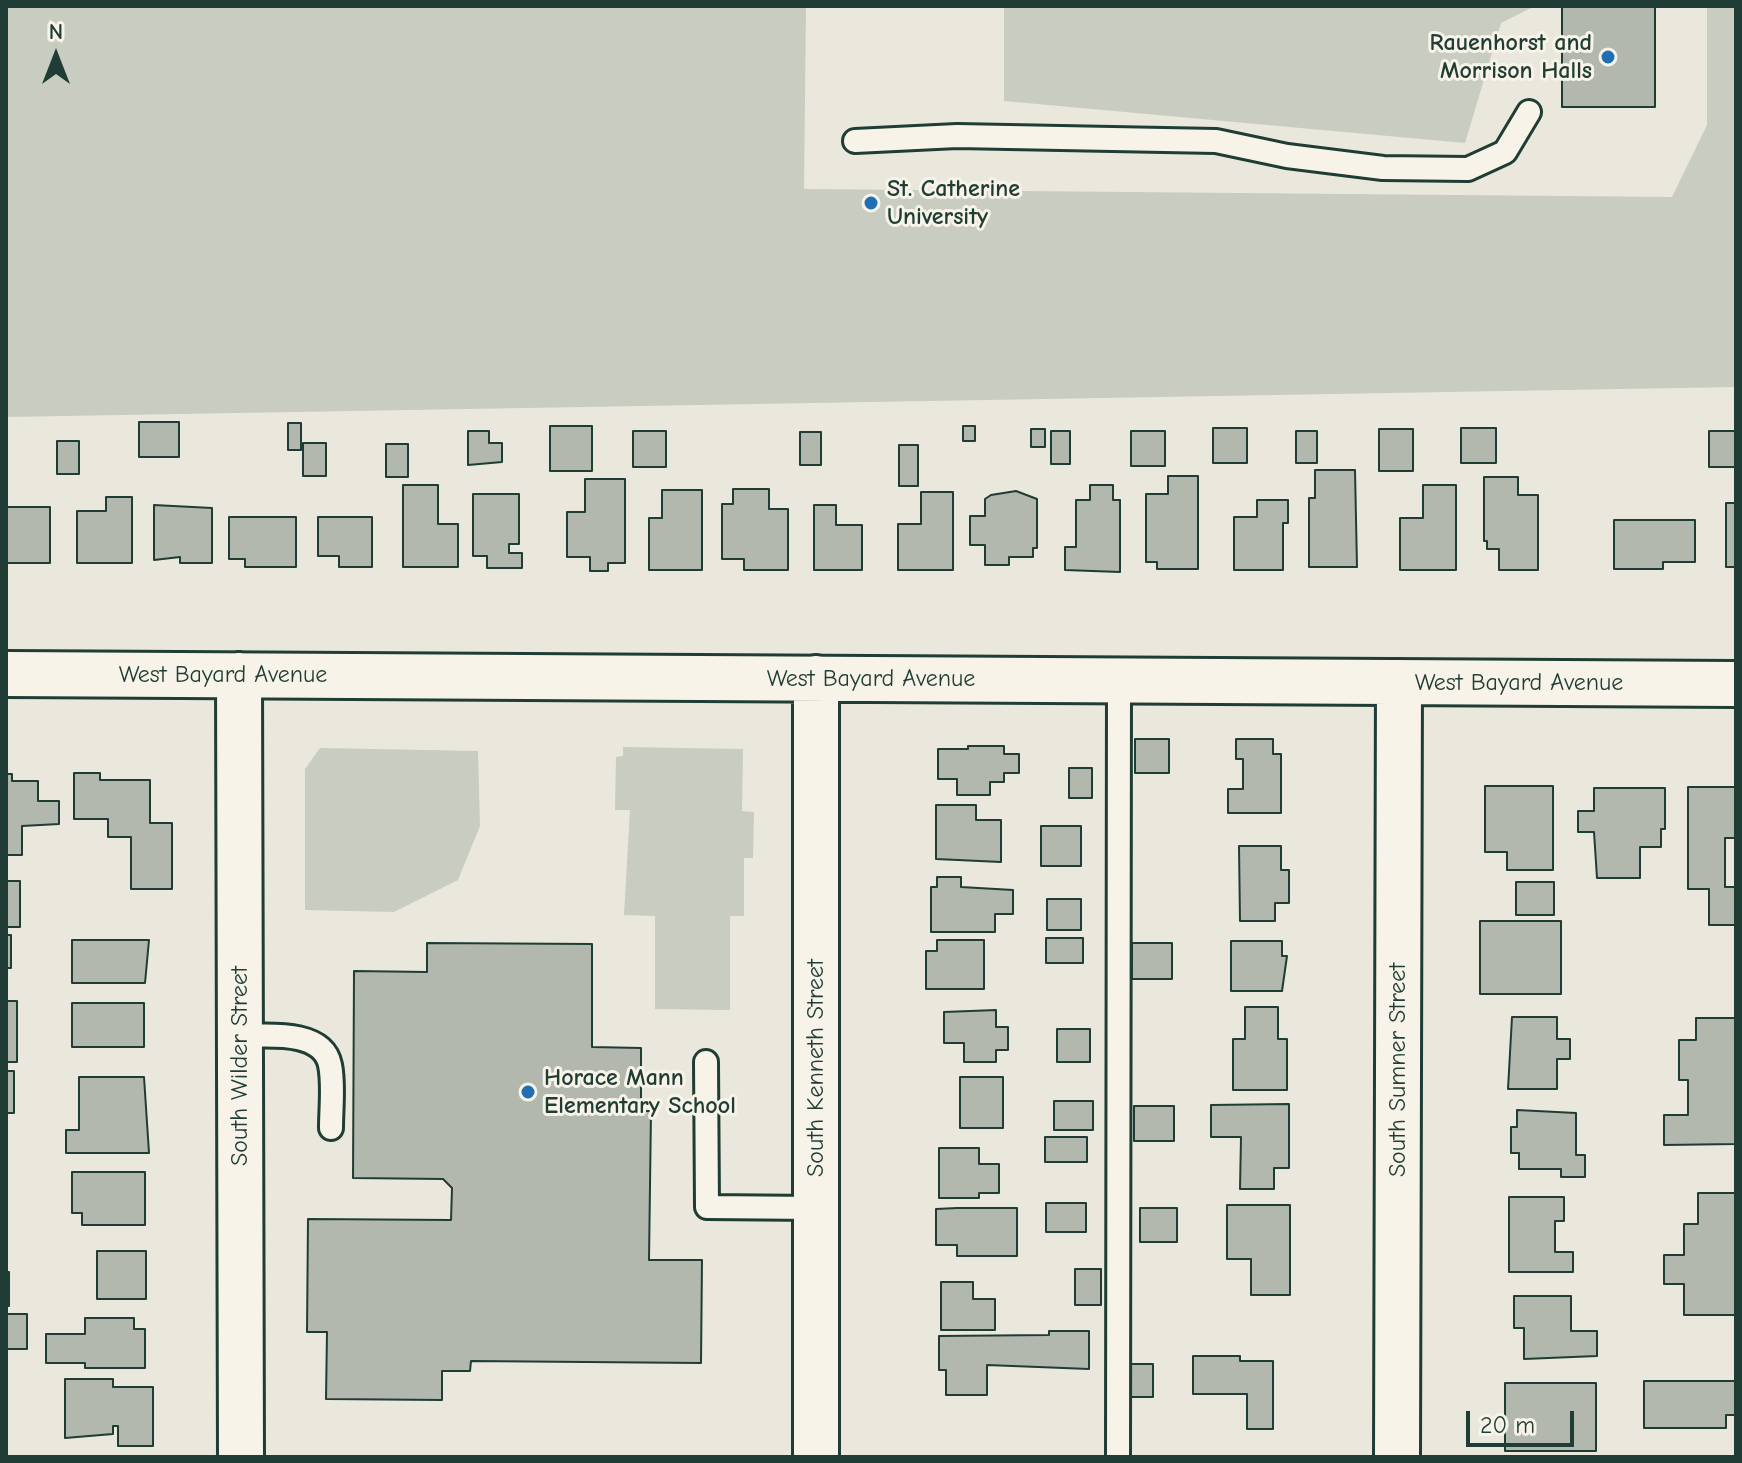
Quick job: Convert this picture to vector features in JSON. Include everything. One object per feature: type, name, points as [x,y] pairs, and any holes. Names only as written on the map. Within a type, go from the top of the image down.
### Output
[{"type":"street","name":"West Bayard Avenue","points":[[6,674],[1736,684]]},
{"type":"street","name":"South Wilder Street","points":[[239,675],[241,1457]]},
{"type":"street","name":"South Kenneth Street","points":[[816,678],[816,1457]]},
{"type":"street","name":"South Sumner Street","points":[[1397,1457],[1399,682]]},
{"type":"lane","points":[[855,141],[957,136],[1216,141],[1287,156],[1383,168],[1468,169],[1505,152],[1529,112]]},
{"type":"lane","points":[[1118,1457],[1119,680]]},
{"type":"lane","points":[[240,1036],[285,1036],[307,1041],[321,1050],[330,1062],[331,1128]]},
{"type":"lane","points":[[706,1062],[707,1207],[816,1208]]},
{"type":"shaded area","name":"St. Catherine University","points":[[6,6],[806,6],[804,189],[1672,197],[1707,125],[1707,6],[1736,6],[1736,387],[6,417]]},
{"type":"shaded area","points":[[1004,6],[1531,8],[1501,23],[1465,143],[1004,101]]},
{"type":"shaded area","points":[[623,747],[743,749],[742,811],[754,812],[753,858],[744,858],[744,916],[730,916],[730,1010],[655,1009],[655,916],[624,915],[630,810],[615,810],[616,757],[623,756]]},
{"type":"shaded area","points":[[320,748],[478,751],[480,826],[458,880],[394,912],[305,910],[305,769]]},
{"type":"building","name":"Rauenhorst and Morrison Halls","points":[[1562,6],[1655,6],[1655,107],[1562,107]]},
{"type":"building","points":[[139,422],[179,422],[179,457],[139,457]]},
{"type":"building","points":[[288,423],[301,423],[301,450],[288,450]]},
{"type":"building","points":[[550,426],[592,426],[592,471],[550,471]]},
{"type":"building","points":[[963,426],[975,426],[975,441],[963,441]]},
{"type":"building","points":[[1213,428],[1247,428],[1247,463],[1213,463]]},
{"type":"building","points":[[1461,428],[1496,428],[1496,463],[1461,463]]},
{"type":"building","points":[[1031,429],[1045,429],[1045,447],[1031,447]]},
{"type":"building","points":[[1379,429],[1413,429],[1413,471],[1379,471]]},
{"type":"building","points":[[468,431],[489,431],[489,443],[502,443],[502,462],[468,465]]},
{"type":"building","points":[[633,431],[666,431],[666,467],[633,467]]},
{"type":"building","points":[[1051,431],[1070,431],[1070,464],[1051,464]]},
{"type":"building","points":[[1131,431],[1165,431],[1165,466],[1131,466]]},
{"type":"building","points":[[1296,431],[1317,431],[1317,463],[1296,463]]},
{"type":"building","points":[[1709,431],[1736,431],[1736,467],[1709,467]]},
{"type":"building","points":[[800,432],[821,432],[821,465],[800,465]]},
{"type":"building","points":[[57,441],[79,441],[79,474],[57,474]]},
{"type":"building","points":[[303,443],[326,443],[326,476],[303,476]]},
{"type":"building","points":[[386,444],[408,444],[408,477],[386,477]]},
{"type":"building","points":[[899,445],[918,445],[918,486],[899,486]]},
{"type":"building","points":[[1315,470],[1355,470],[1357,567],[1309,567],[1309,498],[1315,498]]},
{"type":"building","points":[[1168,476],[1198,476],[1198,569],[1157,569],[1157,562],[1146,562],[1146,494],[1168,494]]},
{"type":"building","points":[[1484,477],[1518,477],[1518,495],[1538,495],[1538,570],[1499,570],[1499,549],[1487,549],[1487,541],[1484,541]]},
{"type":"building","points":[[585,479],[625,479],[625,563],[608,563],[608,571],[590,571],[590,557],[567,557],[567,512],[585,512]]},
{"type":"building","points":[[403,485],[438,485],[438,524],[458,524],[458,567],[403,567]]},
{"type":"building","points":[[1090,485],[1113,485],[1113,500],[1120,500],[1120,572],[1065,570],[1065,547],[1076,547],[1076,500],[1090,500]]},
{"type":"building","points":[[1423,485],[1456,485],[1456,570],[1400,570],[1400,518],[1423,518]]},
{"type":"building","points":[[733,489],[769,489],[769,509],[788,509],[788,570],[744,570],[744,559],[722,559],[722,504],[733,504]]},
{"type":"building","points":[[662,490],[702,490],[702,570],[649,570],[649,518],[662,518]]},
{"type":"building","points":[[1016,491],[1037,499],[1037,548],[1033,548],[1033,557],[1009,557],[1009,565],[985,565],[985,545],[970,545],[970,516],[985,516],[985,499],[991,495]]},
{"type":"building","points":[[921,492],[953,492],[953,570],[898,570],[898,524],[921,524]]},
{"type":"building","points":[[473,494],[519,494],[519,544],[509,544],[509,553],[522,553],[522,568],[487,568],[487,556],[473,556]]},
{"type":"building","points":[[106,497],[132,497],[132,563],[77,563],[77,511],[106,511]]},
{"type":"building","points":[[1257,500],[1288,500],[1288,523],[1283,523],[1283,570],[1234,570],[1234,517],[1257,517]]},
{"type":"building","points":[[1726,503],[1736,503],[1736,567],[1726,567]]},
{"type":"building","points":[[154,505],[212,508],[212,563],[180,563],[180,557],[154,560]]},
{"type":"building","points":[[814,505],[836,505],[836,525],[862,525],[862,570],[814,570]]},
{"type":"building","points":[[6,507],[50,507],[50,563],[6,563]]},
{"type":"building","points":[[229,517],[296,517],[296,567],[245,567],[245,559],[229,559]]},
{"type":"building","points":[[318,517],[372,517],[372,567],[339,567],[339,556],[318,556]]},
{"type":"building","points":[[1614,520],[1695,520],[1695,562],[1663,562],[1663,569],[1614,569]]},
{"type":"building","points":[[1135,739],[1169,739],[1169,773],[1135,773]]},
{"type":"building","points":[[1236,739],[1273,739],[1273,754],[1281,754],[1281,813],[1228,813],[1228,789],[1243,789],[1243,759],[1236,759]]},
{"type":"building","points":[[968,746],[1004,746],[1004,754],[1019,754],[1019,773],[1004,773],[1004,782],[990,782],[990,795],[957,795],[957,779],[938,779],[938,749],[968,749]]},
{"type":"building","points":[[1069,768],[1092,768],[1092,798],[1069,798]]},
{"type":"building","points":[[74,773],[100,773],[100,780],[150,780],[150,823],[172,823],[172,889],[131,889],[131,837],[108,837],[108,819],[74,819]]},
{"type":"building","points":[[6,774],[12,774],[12,781],[38,781],[38,801],[59,801],[59,824],[22,826],[22,855],[6,855]]},
{"type":"building","points":[[1485,786],[1553,786],[1553,870],[1507,870],[1507,852],[1485,852]]},
{"type":"building","points":[[1688,787],[1736,787],[1736,838],[1725,838],[1725,887],[1736,887],[1736,925],[1709,925],[1709,889],[1688,889]]},
{"type":"building","points":[[1594,788],[1665,788],[1665,829],[1661,829],[1661,847],[1640,847],[1640,878],[1597,878],[1594,832],[1578,832],[1578,811],[1594,811]]},
{"type":"building","points":[[936,805],[976,805],[976,820],[1001,820],[1001,862],[936,859]]},
{"type":"building","points":[[1041,826],[1081,826],[1081,866],[1041,866]]},
{"type":"building","points":[[1239,846],[1281,846],[1281,870],[1289,870],[1289,903],[1275,903],[1275,921],[1240,921]]},
{"type":"building","points":[[937,877],[961,877],[961,887],[1013,890],[1013,914],[995,914],[995,932],[931,932],[931,887],[937,887]]},
{"type":"building","points":[[6,881],[20,881],[20,927],[6,927]]},
{"type":"building","points":[[1516,882],[1554,882],[1554,915],[1516,915]]},
{"type":"building","points":[[1047,899],[1081,899],[1081,930],[1047,930]]},
{"type":"building","points":[[1480,921],[1561,921],[1561,994],[1480,994]]},
{"type":"building","points":[[6,935],[11,935],[11,968],[6,968]]},
{"type":"building","points":[[1046,938],[1083,938],[1083,963],[1046,963]]},
{"type":"building","points":[[72,940],[149,940],[145,983],[72,983]]},
{"type":"building","points":[[937,940],[984,940],[984,989],[926,989],[926,951],[937,951]]},
{"type":"building","points":[[1231,941],[1282,941],[1282,956],[1287,956],[1282,991],[1231,991]]},
{"type":"building","name":"Horace Mann Elementary School","points":[[427,943],[592,944],[592,1047],[641,1048],[641,1111],[651,1111],[649,1260],[702,1260],[701,1363],[471,1361],[470,1371],[442,1371],[442,1400],[326,1399],[327,1332],[307,1332],[308,1219],[451,1220],[452,1188],[443,1179],[353,1178],[354,971],[427,972]]},
{"type":"building","points":[[1132,943],[1172,943],[1172,979],[1132,979]]},
{"type":"building","points":[[6,1001],[17,1001],[17,1062],[6,1062]]},
{"type":"building","points":[[72,1003],[144,1003],[144,1047],[72,1047]]},
{"type":"building","points":[[1245,1007],[1278,1007],[1278,1039],[1287,1039],[1287,1090],[1233,1090],[1233,1039],[1245,1039]]},
{"type":"building","points":[[996,1010],[996,1027],[1008,1027],[1008,1050],[996,1050],[996,1062],[964,1062],[964,1043],[944,1043],[944,1012]]},
{"type":"building","points":[[1512,1017],[1557,1017],[1557,1039],[1570,1039],[1570,1059],[1557,1059],[1557,1089],[1508,1089]]},
{"type":"building","points":[[1696,1018],[1736,1018],[1736,1144],[1664,1145],[1664,1115],[1688,1115],[1688,1080],[1679,1080],[1679,1040],[1696,1040]]},
{"type":"building","points":[[1057,1029],[1090,1029],[1090,1062],[1057,1062]]},
{"type":"building","points":[[6,1071],[14,1071],[14,1113],[6,1113]]},
{"type":"building","points":[[79,1077],[144,1077],[149,1153],[66,1153],[66,1130],[79,1130]]},
{"type":"building","points":[[960,1077],[1003,1077],[1003,1128],[960,1128]]},
{"type":"building","points":[[1054,1101],[1093,1101],[1093,1130],[1054,1130]]},
{"type":"building","points":[[1289,1104],[1289,1168],[1274,1168],[1274,1189],[1240,1189],[1241,1137],[1211,1137],[1211,1105]]},
{"type":"building","points":[[1134,1106],[1174,1106],[1174,1141],[1134,1141]]},
{"type":"building","points":[[1517,1110],[1576,1113],[1576,1155],[1585,1155],[1585,1177],[1561,1177],[1561,1169],[1519,1169],[1519,1153],[1511,1153],[1511,1127],[1517,1127]]},
{"type":"building","points":[[1045,1137],[1087,1137],[1087,1162],[1045,1162]]},
{"type":"building","points":[[939,1148],[979,1148],[979,1164],[999,1164],[999,1193],[979,1193],[979,1198],[939,1198]]},
{"type":"building","points":[[72,1172],[145,1172],[145,1225],[82,1225],[82,1213],[72,1213]]},
{"type":"building","points":[[1698,1193],[1736,1193],[1736,1315],[1684,1315],[1684,1284],[1664,1284],[1664,1255],[1684,1255],[1684,1224],[1698,1224]]},
{"type":"building","points":[[1509,1197],[1564,1197],[1564,1221],[1555,1221],[1555,1252],[1573,1252],[1573,1272],[1509,1272]]},
{"type":"building","points":[[1046,1203],[1086,1203],[1086,1232],[1046,1232]]},
{"type":"building","points":[[1227,1205],[1290,1205],[1290,1295],[1251,1295],[1251,1259],[1227,1259]]},
{"type":"building","points":[[1017,1208],[1017,1256],[957,1256],[957,1245],[936,1245],[936,1209]]},
{"type":"building","points":[[1140,1208],[1177,1208],[1177,1242],[1140,1242]]},
{"type":"building","points":[[97,1251],[146,1251],[146,1299],[97,1299]]},
{"type":"building","points":[[1075,1269],[1101,1269],[1101,1305],[1075,1305]]},
{"type":"building","points":[[6,1272],[9,1272],[9,1306],[6,1306]]},
{"type":"building","points":[[941,1282],[973,1282],[973,1299],[995,1299],[995,1330],[941,1330]]},
{"type":"building","points":[[1514,1296],[1571,1296],[1571,1331],[1597,1331],[1597,1356],[1524,1359],[1524,1328],[1514,1328]]},
{"type":"building","points":[[6,1314],[27,1314],[27,1349],[6,1349]]},
{"type":"building","points":[[85,1318],[134,1318],[134,1329],[145,1329],[145,1368],[85,1368],[85,1363],[46,1363],[46,1334],[85,1334]]},
{"type":"building","points":[[1049,1331],[1089,1331],[1089,1369],[987,1365],[987,1395],[946,1395],[946,1370],[939,1370],[939,1336],[1049,1335]]},
{"type":"building","points":[[1193,1356],[1240,1356],[1240,1361],[1273,1361],[1273,1429],[1247,1429],[1247,1394],[1193,1394]]},
{"type":"building","points":[[1124,1364],[1153,1364],[1153,1397],[1124,1397]]},
{"type":"building","points":[[65,1379],[113,1379],[113,1387],[153,1387],[153,1446],[118,1446],[118,1426],[113,1426],[113,1434],[65,1438]]},
{"type":"building","points":[[1644,1381],[1736,1381],[1736,1415],[1726,1415],[1726,1428],[1644,1428]]},
{"type":"building","points":[[1505,1383],[1596,1383],[1596,1451],[1505,1451]]},
{"type":"place","name":"Rauenhorst and Morrison Halls","points":[[1608,57]]},
{"type":"place","name":"St. Catherine University","points":[[871,203]]},
{"type":"place","name":"Horace Mann Elementary School","points":[[528,1092]]}]
